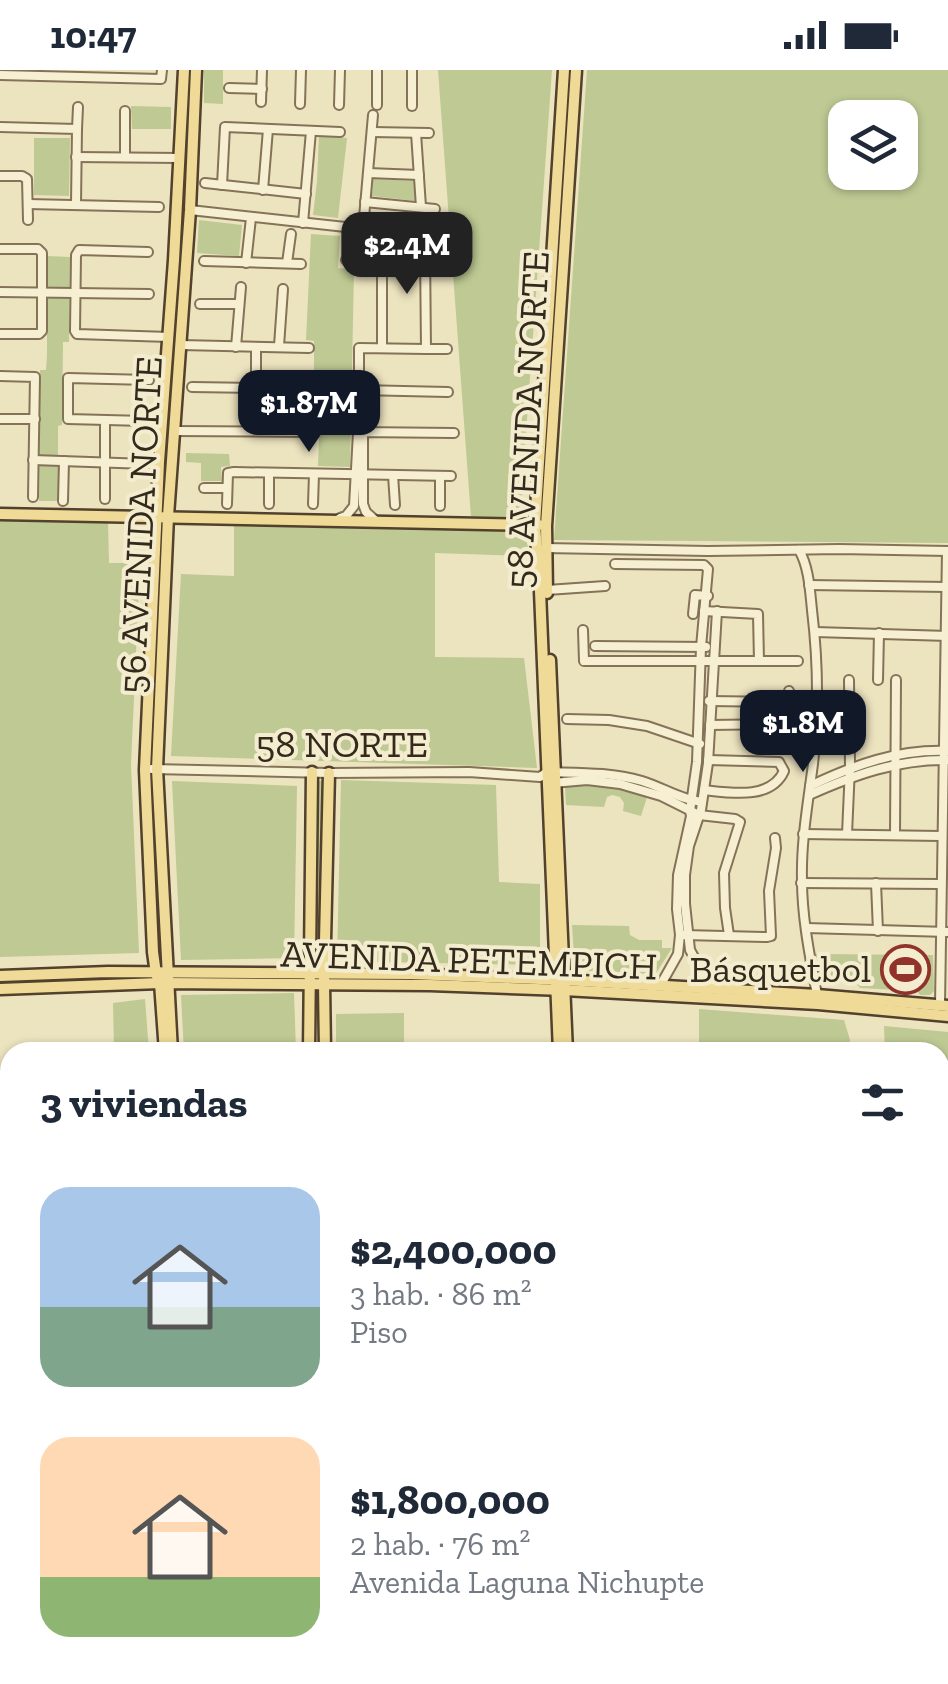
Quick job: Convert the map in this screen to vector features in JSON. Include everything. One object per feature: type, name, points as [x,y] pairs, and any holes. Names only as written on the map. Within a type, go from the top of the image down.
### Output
[{"type":"main road","name":"56 AVENIDA NORTE","points":[[180,261],[190,210],[184,70]]},
{"type":"main road","name":"56 AVENIDA NORTE","points":[[162,516],[175,430],[180,261],[196,70]]},
{"type":"main road","name":"58 AVENIDA NORTE","points":[[564,70],[566,135]]},
{"type":"main road","name":"58 AVENIDA NORTE","points":[[563,1042],[539,529],[566,135],[576,70]]},
{"type":"main road","name":"56 AVENIDA NORTE","points":[[162,978],[153,952],[151,769],[162,516],[159,462],[177,340]]},
{"type":"main road","points":[[162,430],[175,430]]},
{"type":"main road","points":[[0,514],[376,521],[539,529]]},
{"type":"main road","name":"58 AVENIDA NORTE","points":[[539,529],[545,548],[547,590],[549,778]]},
{"type":"main road","name":"56 AVENIDA NORTE","points":[[151,769],[162,978]]},
{"type":"main road","points":[[309,1042],[312,772]]},
{"type":"main road","points":[[325,1042],[329,772]]},
{"type":"main road","points":[[108,972],[149,966],[153,952]]},
{"type":"main road","points":[[0,976],[108,972],[162,978]]},
{"type":"main road","points":[[0,989],[162,978]]},
{"type":"main road","points":[[162,978],[167,1042]]},
{"type":"main road","name":"AVENIDA PETEMPICH","points":[[162,978],[660,986],[817,994],[944,1006]]},
{"type":"main road","name":"AVENIDA PETEMPICH","points":[[560,984],[948,1016]]},
{"type":"street","points":[[0,75],[161,79],[162,70]]},
{"type":"street","points":[[262,70],[262,102]]},
{"type":"street","points":[[300,104],[301,70]]},
{"type":"street","points":[[339,105],[340,70]]},
{"type":"street","points":[[376,105],[378,70]]},
{"type":"street","points":[[412,70],[412,106]]},
{"type":"street","points":[[229,88],[262,89]]},
{"type":"street","points":[[76,204],[78,107]]},
{"type":"street","points":[[125,110],[125,156]]},
{"type":"street","points":[[367,227],[365,202],[373,115]]},
{"type":"street","points":[[0,128],[78,129]]},
{"type":"street","points":[[222,185],[225,128],[340,132]]},
{"type":"street","points":[[263,190],[268,129]]},
{"type":"street","points":[[304,218],[310,131]]},
{"type":"street","points":[[372,132],[429,133]]},
{"type":"street","points":[[416,133],[420,207]]},
{"type":"street","points":[[76,157],[186,159]]},
{"type":"street","points":[[368,173],[418,175]]},
{"type":"street","points":[[0,176],[22,176],[27,180],[28,220]]},
{"type":"street","points":[[205,184],[306,194]]},
{"type":"street","points":[[365,202],[435,209]]},
{"type":"street","points":[[28,204],[159,207]]},
{"type":"street","points":[[190,210],[250,221],[304,218],[382,231],[382,347]]},
{"type":"street","points":[[246,263],[250,221]]},
{"type":"street","points":[[287,263],[290,234]]},
{"type":"street","points":[[381,246],[441,252]]},
{"type":"street","points":[[0,249],[38,249],[42,253],[42,331],[0,334]]},
{"type":"street","points":[[148,252],[79,250],[76,334],[236,347],[309,348]]},
{"type":"street","points":[[425,250],[426,349]]},
{"type":"street","points":[[346,260],[380,263]]},
{"type":"street","points":[[204,261],[301,264]]},
{"type":"street","points":[[236,347],[241,287]]},
{"type":"street","points":[[279,346],[283,289]]},
{"type":"street","points":[[0,292],[149,294]]},
{"type":"street","points":[[200,304],[239,304]]},
{"type":"street","points":[[256,348],[256,388]]},
{"type":"street","points":[[447,349],[360,348],[358,390],[448,392]]},
{"type":"street","points":[[0,376],[36,377],[33,497]]},
{"type":"street","points":[[145,421],[68,419],[68,378],[149,380]]},
{"type":"street","points":[[192,387],[308,389]]},
{"type":"street","points":[[0,419],[34,419]]},
{"type":"street","points":[[105,420],[105,499]]},
{"type":"street","points":[[175,430],[311,432]]},
{"type":"street","points":[[376,521],[359,498],[363,432],[454,433]]},
{"type":"street","points":[[33,460],[159,462]]},
{"type":"street","points":[[62,501],[64,461]]},
{"type":"street","points":[[227,504],[228,473],[451,476]]},
{"type":"street","points":[[269,504],[270,474]]},
{"type":"street","points":[[313,504],[314,474]]},
{"type":"street","points":[[393,475],[395,504]]},
{"type":"street","points":[[440,476],[440,506]]},
{"type":"street","points":[[204,488],[227,488]]},
{"type":"street","points":[[335,521],[346,516],[359,498]]},
{"type":"street","points":[[545,548],[948,551],[940,884],[944,1006]]},
{"type":"street","points":[[799,550],[810,585],[817,680],[802,883],[817,994]]},
{"type":"street","points":[[615,564],[704,565],[708,569],[700,661],[696,807],[685,875],[683,935],[678,954],[660,986]]},
{"type":"street","points":[[810,585],[947,587]]},
{"type":"street","points":[[547,590],[604,586]]},
{"type":"street","points":[[693,614],[695,596],[708,596]]},
{"type":"street","points":[[704,611],[758,614],[759,661]]},
{"type":"street","points":[[696,807],[704,790],[708,760],[717,611]]},
{"type":"street","points":[[583,630],[584,661],[798,661]]},
{"type":"street","points":[[814,632],[947,636]]},
{"type":"street","points":[[878,680],[879,634]]},
{"type":"street","points":[[596,646],[715,647]]},
{"type":"street","points":[[847,834],[849,680]]},
{"type":"street","points":[[895,835],[896,680]]},
{"type":"street","points":[[787,736],[789,691]]},
{"type":"street","points":[[699,700],[788,702]]},
{"type":"street","points":[[567,719],[647,726],[709,745]]},
{"type":"street","points":[[710,725],[788,724]]},
{"type":"street","points":[[809,790],[896,758],[946,755]]},
{"type":"street","points":[[704,790],[754,792],[780,780],[784,770],[779,762],[768,760],[708,760]]},
{"type":"street","name":"58 NORTE","points":[[151,769],[469,772],[549,778],[608,777],[657,785],[696,807],[740,822],[724,887],[729,935]]},
{"type":"street","points":[[803,834],[941,836]]},
{"type":"street","points":[[683,935],[772,936],[769,891],[775,838]]},
{"type":"street","points":[[802,883],[940,884]]},
{"type":"street","points":[[876,883],[878,930]]},
{"type":"street","points":[[806,928],[944,932]]},
{"type":"street","points":[[683,935],[712,990]]},
{"type":"green space","points":[[204,70],[223,70],[223,104],[204,103]]},
{"type":"green space","points":[[438,70],[552,70],[520,517],[471,517]]},
{"type":"green space","points":[[587,70],[948,70],[948,543],[554,540]]},
{"type":"green space","points":[[131,106],[171,107],[171,129],[132,129]]},
{"type":"green space","points":[[319,136],[347,138],[338,218],[313,215]]},
{"type":"green space","points":[[34,138],[70,138],[69,196],[34,195]]},
{"type":"green space","points":[[373,179],[414,181],[416,201],[372,196]]},
{"type":"green space","points":[[199,220],[242,225],[239,256],[197,253]]},
{"type":"green space","points":[[311,234],[340,236],[338,268],[354,270],[350,467],[318,466],[320,409],[314,408],[314,341],[306,340]]},
{"type":"green space","points":[[47,256],[70,257],[69,342],[63,342],[62,425],[58,426],[58,501],[39,501],[40,370],[46,370],[47,355]]},
{"type":"green space","points":[[186,453],[229,454],[230,466],[221,467],[222,481],[201,481],[201,463],[186,462]]},
{"type":"green space","points":[[0,521],[108,521],[109,563],[140,563],[131,765],[139,953],[0,957]]},
{"type":"green space","points":[[234,524],[527,532],[528,556],[435,553],[435,657],[524,658],[537,768],[171,756],[181,574],[234,576]]},
{"type":"green space","points":[[341,780],[496,785],[499,882],[540,884],[540,965],[337,961]]},
{"type":"green space","points":[[172,781],[297,786],[294,958],[181,960]]},
{"type":"green space","points":[[323,782],[316,962],[313,959]]},
{"type":"green space","points":[[568,784],[596,784],[648,794],[641,816],[623,811],[620,797],[612,795],[607,797],[604,807],[566,805]]},
{"type":"green space","points":[[572,925],[629,926],[630,935],[639,940],[662,940],[662,948],[672,948],[655,975],[575,970]]},
{"type":"green space","points":[[814,954],[933,955],[934,991],[920,995],[917,991],[860,988],[853,980],[833,979],[824,986],[818,979]]},
{"type":"green space","points":[[294,993],[296,1042],[183,1042],[181,995]]},
{"type":"green space","points":[[145,999],[148,1042],[114,1042],[113,1003]]},
{"type":"green space","points":[[699,1009],[844,1020],[850,1040],[850,1042],[699,1042]]},
{"type":"green space","points":[[404,1013],[404,1042],[336,1042],[336,1014]]},
{"type":"green space","points":[[884,1026],[948,1032],[948,1042],[885,1042]]},
{"type":"place","name":"Básquetbol","points":[[906,969]]}]
